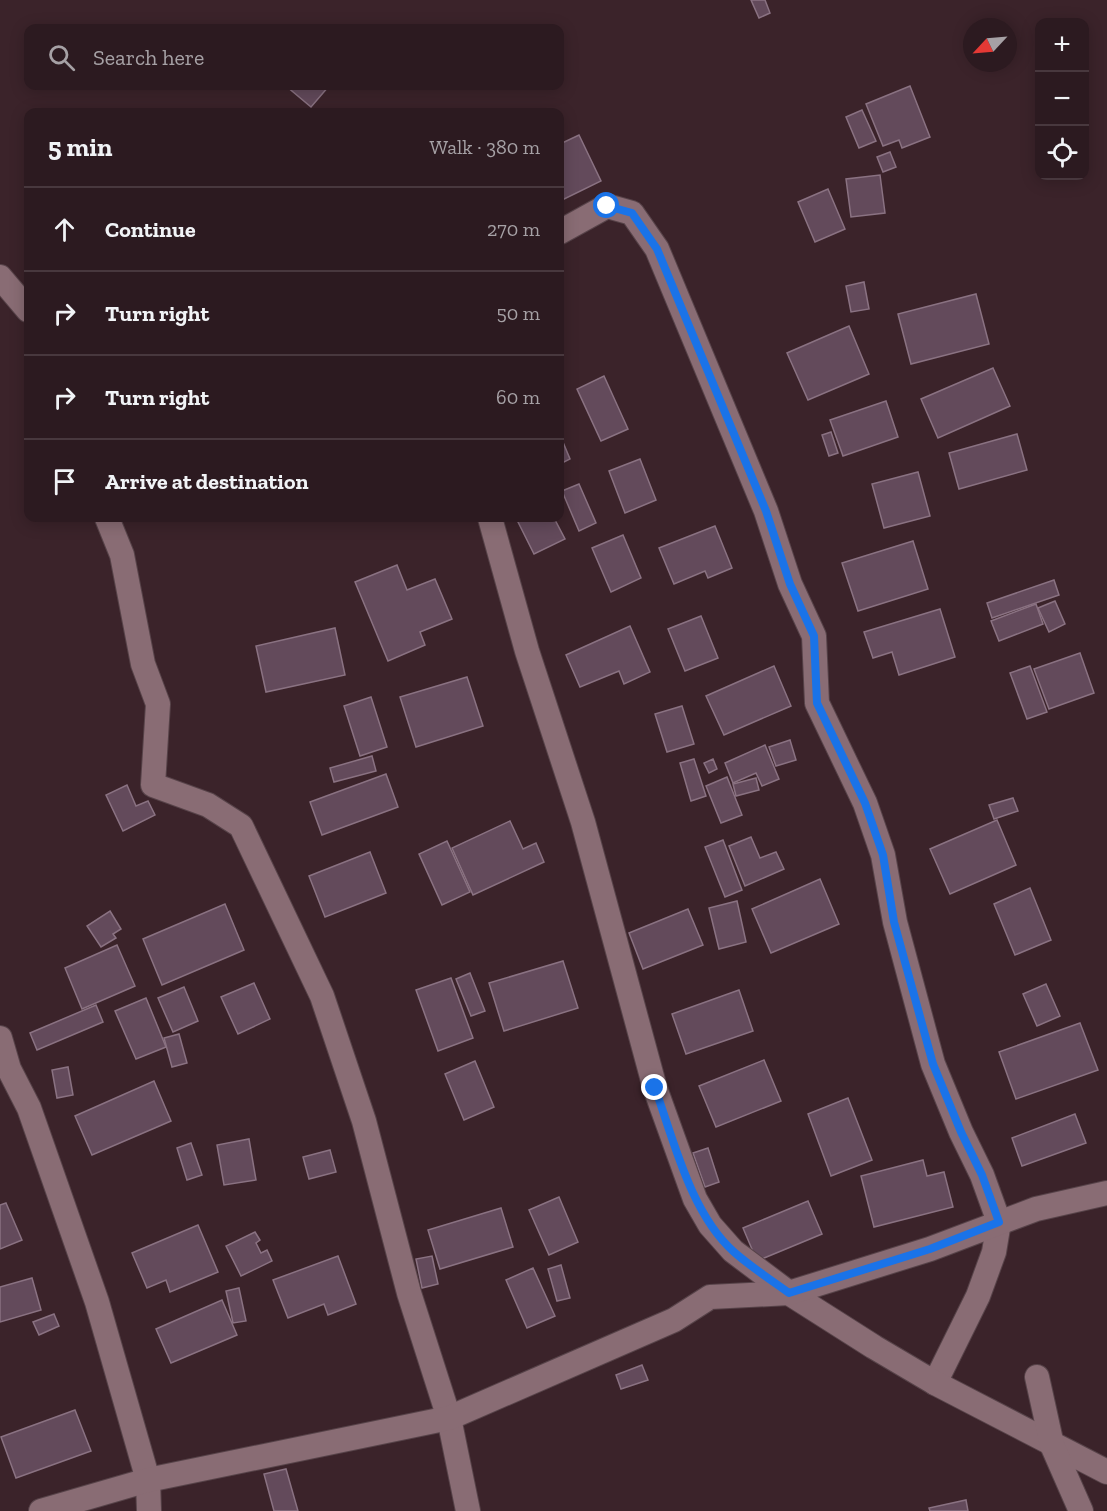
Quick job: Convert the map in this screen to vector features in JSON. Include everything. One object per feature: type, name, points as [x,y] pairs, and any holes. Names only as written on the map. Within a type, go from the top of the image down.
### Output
[{"type":"street","points":[[564,230],[607,206],[632,213],[657,249],[766,511],[790,584],[814,636],[817,703],[865,803],[883,855],[894,922],[933,1064],[961,1132],[982,1175],[999,1222],[994,1252],[978,1296],[935,1383]]},
{"type":"street","points":[[0,277],[24,305]]},
{"type":"street","points":[[109,522],[122,555],[143,664],[158,704],[153,785],[208,805],[241,826],[322,996],[364,1121],[409,1293],[448,1418],[468,1511]]},
{"type":"street","points":[[491,522],[527,651],[583,822],[655,1088],[695,1199],[710,1225],[733,1251],[789,1293],[935,1383],[1107,1472]]},
{"type":"street","points":[[0,1038],[9,1069],[29,1108],[97,1302],[148,1480],[149,1511]]},
{"type":"street","points":[[41,1511],[148,1480],[448,1418],[674,1320],[710,1297],[789,1293],[930,1249],[1036,1209],[1107,1193]]},
{"type":"street","points":[[1037,1377],[1052,1444],[1080,1511]]},
{"type":"building","points":[[751,0],[765,0],[770,13],[759,18]]},
{"type":"building","points":[[910,86],[930,137],[902,148],[899,140],[883,146],[866,104]]},
{"type":"building","points":[[291,90],[326,90],[311,107]]},
{"type":"building","points":[[862,110],[876,141],[859,148],[846,117]]},
{"type":"building","points":[[579,135],[601,181],[564,199],[564,142]]},
{"type":"building","points":[[890,152],[896,167],[883,172],[877,157]]},
{"type":"building","points":[[880,175],[885,213],[851,217],[846,179]]},
{"type":"building","points":[[828,189],[845,229],[815,242],[798,202]]},
{"type":"building","points":[[864,282],[869,309],[851,312],[846,286]]},
{"type":"building","points":[[976,294],[989,344],[911,364],[898,314]]},
{"type":"building","points":[[849,326],[869,374],[808,400],[787,353]]},
{"type":"building","points":[[993,368],[1010,406],[938,438],[921,399]]},
{"type":"building","points":[[604,376],[628,429],[601,441],[577,389]]},
{"type":"building","points":[[886,401],[898,437],[843,456],[830,420]]},
{"type":"building","points":[[831,432],[838,453],[829,456],[822,435]]},
{"type":"building","points":[[1017,434],[1027,470],[959,489],[949,453]]},
{"type":"building","points":[[564,445],[570,459],[564,462]]},
{"type":"building","points":[[640,459],[656,500],[625,513],[609,471]]},
{"type":"building","points":[[918,472],[930,516],[884,528],[872,484]]},
{"type":"building","points":[[579,484],[596,523],[579,531],[564,496],[564,490]]},
{"type":"building","points":[[518,522],[556,522],[565,539],[534,554]]},
{"type":"building","points":[[715,526],[732,568],[708,578],[705,571],[674,584],[659,548]]},
{"type":"building","points":[[623,535],[641,578],[611,592],[592,548]]},
{"type":"building","points":[[913,541],[928,589],[858,611],[842,563]]},
{"type":"building","points":[[397,565],[407,590],[435,579],[452,619],[420,632],[425,645],[388,661],[355,582]]},
{"type":"building","points":[[1054,580],[1059,595],[992,618],[987,603]]},
{"type":"building","points":[[1055,601],[1065,624],[1049,632],[1038,608]]},
{"type":"building","points":[[1036,604],[1043,624],[999,641],[991,621]]},
{"type":"building","points":[[940,609],[955,657],[899,675],[892,652],[873,658],[864,632]]},
{"type":"building","points":[[701,616],[718,658],[685,671],[668,629]]},
{"type":"building","points":[[630,626],[650,672],[624,684],[619,671],[580,687],[566,655]]},
{"type":"building","points":[[335,628],[345,675],[266,692],[256,646]]},
{"type":"building","points":[[1080,653],[1094,693],[1049,709],[1034,669]]},
{"type":"building","points":[[774,666],[791,706],[724,735],[706,696]]},
{"type":"building","points":[[1030,666],[1047,712],[1027,719],[1010,673]]},
{"type":"building","points":[[467,677],[483,726],[416,747],[400,697]]},
{"type":"building","points":[[371,697],[387,747],[360,756],[344,706]]},
{"type":"building","points":[[682,706],[694,744],[667,752],[655,714]]},
{"type":"building","points":[[790,740],[796,760],[776,766],[769,747]]},
{"type":"building","points":[[765,745],[779,779],[762,786],[756,773],[733,783],[725,763]]},
{"type":"building","points":[[372,756],[376,771],[334,782],[330,768]]},
{"type":"building","points":[[694,759],[706,796],[691,801],[680,763]]},
{"type":"building","points":[[713,759],[717,769],[709,773],[704,763]]},
{"type":"building","points":[[386,774],[398,807],[322,835],[310,802]]},
{"type":"building","points":[[727,777],[742,815],[721,823],[706,786]]},
{"type":"building","points":[[756,778],[759,790],[736,796],[733,784]]},
{"type":"building","points":[[127,785],[136,806],[148,801],[155,815],[123,831],[106,795]]},
{"type":"building","points":[[1013,798],[1018,811],[994,819],[989,805]]},
{"type":"building","points":[[997,820],[1016,865],[950,894],[930,849]]},
{"type":"building","points":[[510,821],[523,849],[536,843],[544,862],[473,895],[452,848]]},
{"type":"building","points":[[751,837],[760,858],[776,852],[784,869],[745,886],[729,846]]},
{"type":"building","points":[[723,840],[742,890],[725,897],[705,847]]},
{"type":"building","points":[[447,841],[470,892],[442,905],[419,854]]},
{"type":"building","points":[[370,852],[386,893],[325,917],[309,876]]},
{"type":"building","points":[[820,879],[839,924],[771,953],[752,909]]},
{"type":"building","points":[[1030,888],[1051,940],[1015,955],[994,904]]},
{"type":"building","points":[[737,901],[746,942],[719,949],[709,908]]},
{"type":"building","points":[[225,904],[244,950],[162,985],[143,939]]},
{"type":"building","points":[[688,909],[703,945],[643,969],[629,933]]},
{"type":"building","points":[[110,911],[121,929],[113,934],[116,938],[101,947],[87,926]]},
{"type":"building","points":[[117,945],[135,986],[82,1009],[65,968]]},
{"type":"building","points":[[563,961],[578,1008],[504,1031],[489,983]]},
{"type":"building","points":[[470,973],[485,1011],[471,1016],[456,979]]},
{"type":"building","points":[[451,978],[473,1038],[438,1051],[416,990]]},
{"type":"building","points":[[254,983],[270,1019],[238,1034],[221,997]]},
{"type":"building","points":[[1046,984],[1060,1016],[1037,1026],[1023,994]]},
{"type":"building","points":[[184,987],[198,1021],[173,1032],[158,998]]},
{"type":"building","points":[[739,990],[753,1031],[686,1054],[672,1014]]},
{"type":"building","points":[[146,998],[166,1047],[136,1059],[115,1011]]},
{"type":"building","points":[[96,1005],[103,1022],[37,1050],[30,1033]]},
{"type":"building","points":[[1080,1023],[1098,1070],[1016,1099],[999,1052]]},
{"type":"building","points":[[179,1034],[187,1063],[172,1067],[164,1038]]},
{"type":"building","points":[[764,1060],[781,1101],[716,1127],[699,1086]]},
{"type":"building","points":[[475,1061],[494,1107],[464,1120],[445,1074]]},
{"type":"building","points":[[68,1067],[73,1095],[57,1098],[52,1070]]},
{"type":"building","points":[[154,1081],[171,1121],[92,1155],[75,1116]]},
{"type":"building","points":[[848,1098],[872,1160],[831,1176],[808,1114]]},
{"type":"building","points":[[1075,1114],[1086,1143],[1022,1166],[1012,1138]]},
{"type":"building","points":[[249,1139],[256,1180],[224,1185],[217,1145]]},
{"type":"building","points":[[191,1143],[202,1175],[187,1180],[177,1148]]},
{"type":"building","points":[[708,1148],[719,1182],[705,1187],[693,1153]]},
{"type":"building","points":[[330,1150],[336,1172],[309,1179],[303,1157]]},
{"type":"building","points":[[923,1160],[927,1176],[944,1172],[953,1207],[874,1227],[861,1176]]},
{"type":"building","points":[[559,1197],[578,1242],[549,1255],[529,1210]]},
{"type":"building","points":[[808,1201],[822,1234],[757,1261],[743,1228]]},
{"type":"building","points":[[6,1203],[22,1240],[0,1249],[0,1205]]},
{"type":"building","points":[[501,1208],[513,1247],[440,1269],[428,1230]]},
{"type":"building","points":[[198,1225],[218,1272],[170,1292],[166,1280],[147,1288],[132,1253]]},
{"type":"building","points":[[255,1232],[260,1240],[256,1243],[261,1253],[267,1250],[272,1261],[241,1276],[226,1246]]},
{"type":"building","points":[[338,1256],[356,1304],[328,1315],[324,1304],[288,1318],[273,1280]]},
{"type":"building","points":[[432,1256],[438,1284],[422,1288],[416,1259]]},
{"type":"building","points":[[561,1265],[570,1298],[557,1301],[548,1269]]},
{"type":"building","points":[[533,1268],[555,1316],[527,1328],[506,1280]]},
{"type":"building","points":[[32,1278],[41,1310],[0,1322],[0,1287]]},
{"type":"building","points":[[239,1288],[246,1321],[233,1323],[226,1291]]},
{"type":"building","points":[[222,1300],[237,1335],[171,1363],[156,1329]]},
{"type":"building","points":[[54,1314],[59,1326],[39,1335],[33,1322]]},
{"type":"building","points":[[642,1365],[648,1380],[621,1389],[616,1375]]},
{"type":"building","points":[[75,1410],[91,1451],[16,1478],[1,1437]]},
{"type":"building","points":[[286,1469],[298,1511],[274,1511],[264,1474]]},
{"type":"building","points":[[966,1500],[968,1511],[930,1511],[929,1508]]},
{"type":"route","points":[[607,206],[632,213],[657,249],[766,511],[790,584],[814,636],[817,703],[865,803],[883,855],[894,922],[933,1064],[961,1132],[982,1175],[999,1222],[930,1249],[789,1293],[733,1251],[710,1225],[695,1199],[655,1088]]}]
